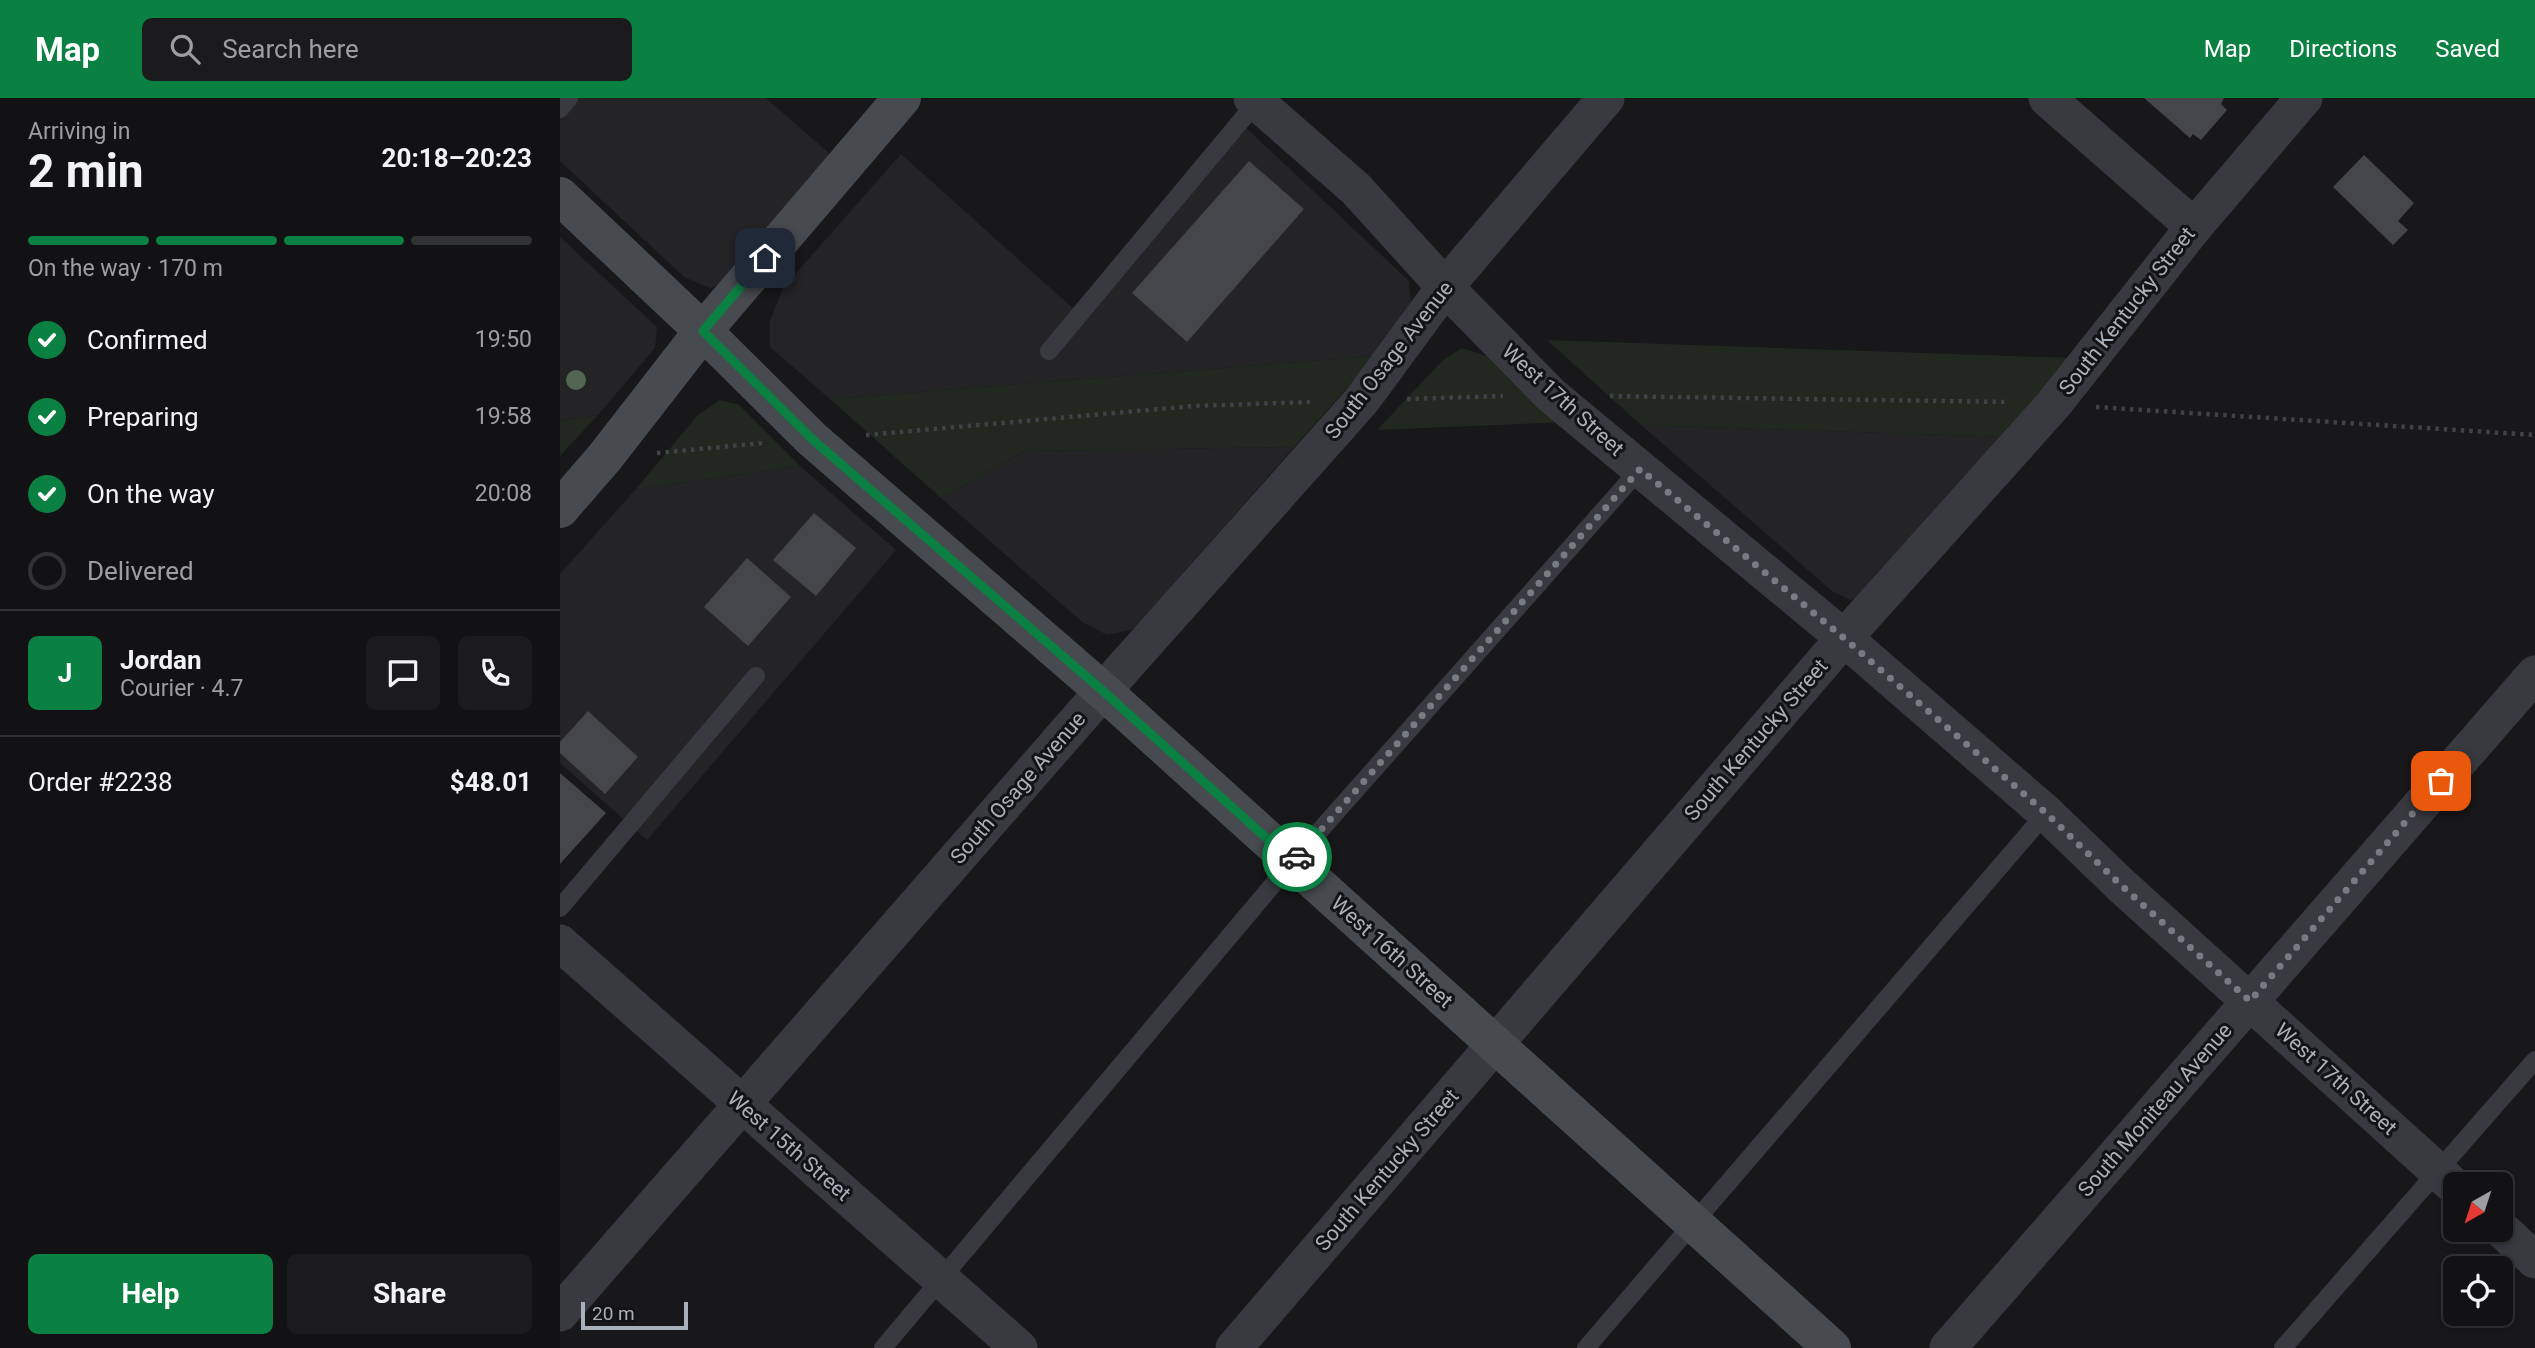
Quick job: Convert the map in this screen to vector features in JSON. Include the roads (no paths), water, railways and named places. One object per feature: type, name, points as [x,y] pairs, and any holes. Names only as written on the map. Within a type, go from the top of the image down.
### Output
[{"type":"main road","points":[[560,509],[605,457],[703,331],[902,98]]},
{"type":"main road","name":"West 16th Street","points":[[560,196],[812,439],[1103,691],[1832,1348]]},
{"type":"street","name":"South Osage Avenue","points":[[560,1313],[1103,691],[1362,400],[1445,287],[1606,98]]},
{"type":"street","points":[[2047,98],[2194,227]]},
{"type":"street","name":"South Kentucky Street","points":[[1234,1348],[1844,638],[2053,405],[2194,227],[2304,98]]},
{"type":"street","name":"West 17th Street","points":[[1256,99],[1356,189],[1445,287],[1551,395],[1844,638],[2046,813],[2123,887],[2443,1176]]},
{"type":"street","name":"South Moniteau Avenue","points":[[1948,1348],[2532,678]]},
{"type":"street","name":"West 15th Street","points":[[560,943],[1019,1348]]},
{"type":"street","points":[[2513,1240],[2535,1260]]},
{"type":"lane","points":[[560,109],[569,98]]},
{"type":"lane","points":[[1049,351],[1256,99]]},
{"type":"lane","points":[[883,1348],[1293,862],[1640,469]]},
{"type":"lane","points":[[560,908],[755,676]]},
{"type":"lane","points":[[1586,1348],[2046,813]]},
{"type":"lane","points":[[2451,1172],[2535,1060]]},
{"type":"lane","points":[[2283,1348],[2443,1182]]}]
